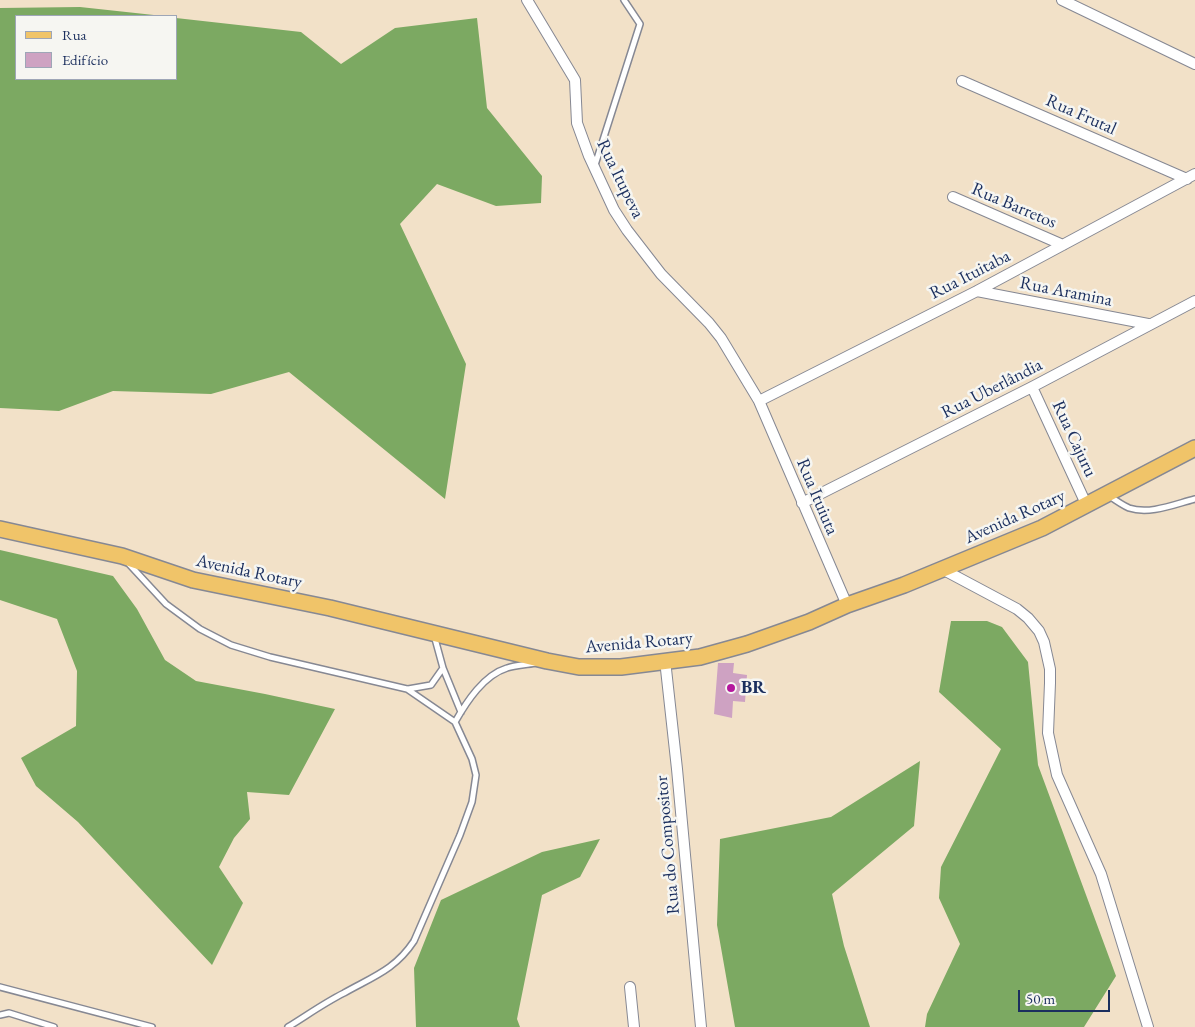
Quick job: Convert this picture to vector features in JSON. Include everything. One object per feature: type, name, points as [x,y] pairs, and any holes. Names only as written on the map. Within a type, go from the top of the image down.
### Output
[{"type":"main road","name":"Avenida Rotary","points":[[0,529],[122,556],[194,580],[330,608],[434,635],[547,661],[579,667],[620,667],[700,657],[747,644],[809,622],[847,605],[904,585],[1033,532],[1087,506],[1195,448]]},
{"type":"street","name":"Rua Itupeva","points":[[527,0],[575,80],[577,123],[594,168],[614,210],[661,274],[709,322],[721,338],[759,401]]},
{"type":"street","points":[[1062,0],[1195,64]]},
{"type":"street","name":"Rua Frutal","points":[[962,81],[1191,176]]},
{"type":"street","name":"Rua Ituitaba","points":[[759,401],[978,291],[1191,176]]},
{"type":"street","name":"Rua Barretos","points":[[953,197],[1063,245]]},
{"type":"street","name":"Rua Aramina","points":[[978,291],[1148,324]]},
{"type":"street","name":"Rua Uberlândia","points":[[802,503],[1032,387],[1148,324],[1195,301]]},
{"type":"street","name":"Rua Cajuru","points":[[1032,387],[1087,506]]},
{"type":"street","name":"Rua Ituiuta","points":[[759,401],[847,605]]},
{"type":"street","points":[[942,569],[1017,610],[1028,618],[1039,631],[1044,642],[1050,668],[1048,733],[1057,775],[1101,874],[1148,1027]]},
{"type":"street","name":"Rua do Compositor","points":[[665,660],[701,1027]]},
{"type":"street","points":[[630,987],[634,1027]]},
{"type":"lane","points":[[594,168],[640,24],[624,0]]},
{"type":"lane","points":[[1108,495],[1127,507],[1140,511],[1153,510],[1195,499]]},
{"type":"lane","points":[[122,556],[166,604],[200,629],[231,645],[270,657],[407,689],[456,722],[472,759],[476,776],[472,802],[460,835],[414,941],[404,955],[393,965],[288,1027]]},
{"type":"lane","points":[[434,635],[443,668],[461,712]]},
{"type":"lane","points":[[456,722],[472,697],[493,674],[508,668],[547,661]]},
{"type":"lane","points":[[407,689],[431,685],[443,668]]},
{"type":"lane","points":[[0,987],[152,1027]]},
{"type":"lane","points":[[0,1015],[9,1013],[54,1027]]},
{"type":"green space","points":[[80,7],[154,15],[15,15],[15,80],[178,80],[178,18],[301,32],[341,64],[395,28],[477,18],[487,108],[542,176],[541,203],[496,206],[437,184],[400,224],[466,364],[445,499],[289,372],[211,394],[113,391],[59,411],[0,408],[0,8]]},
{"type":"green space","points":[[0,550],[113,576],[137,609],[165,660],[196,681],[335,709],[289,795],[247,792],[250,819],[234,838],[219,867],[243,903],[212,965],[78,822],[36,786],[21,758],[76,726],[77,671],[57,619],[0,600]]},
{"type":"green space","points":[[951,621],[987,621],[1002,627],[1028,662],[1038,765],[1116,976],[1084,1027],[925,1027],[927,1014],[960,944],[939,898],[941,867],[1001,749],[939,692]]},
{"type":"green space","points":[[920,761],[914,826],[832,894],[844,946],[870,1027],[735,1027],[717,925],[720,839],[831,817]]},
{"type":"green space","points":[[600,839],[580,877],[542,895],[517,1019],[520,1027],[416,1027],[414,968],[441,900],[542,852]]},
{"type":"building","name":"BR","points":[[718,663],[734,663],[733,673],[747,675],[745,702],[733,701],[732,718],[714,714]]},
{"type":"place","name":"BR","points":[[731,688]]}]
